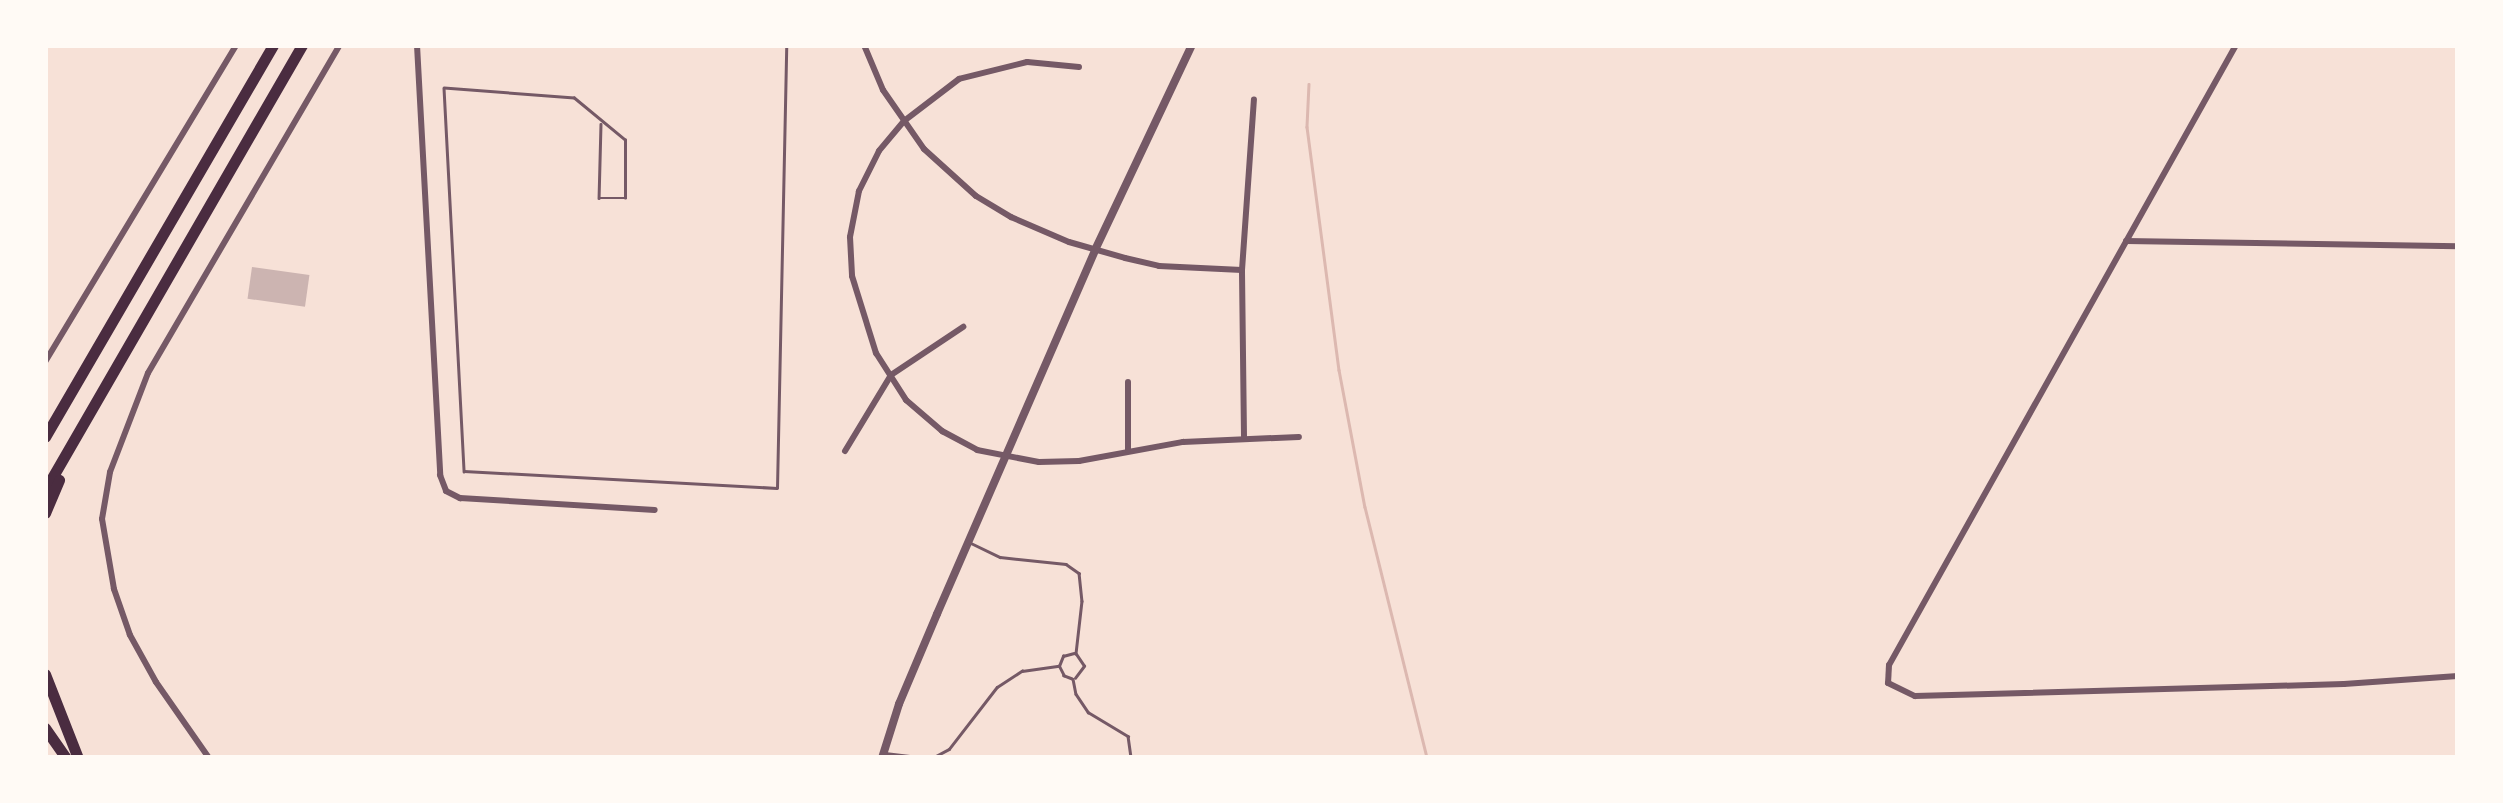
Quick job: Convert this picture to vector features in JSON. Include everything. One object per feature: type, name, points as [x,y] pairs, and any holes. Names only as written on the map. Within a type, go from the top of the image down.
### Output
[{"type":"highway","points":[[45,437],[273,45]]},
{"type":"highway","points":[[45,490],[302,45]]},
{"type":"highway","points":[[45,512],[70,452]]},
{"type":"highway","points":[[45,674],[78,758]]},
{"type":"highway","points":[[45,728],[66,758]]},
{"type":"street","points":[[45,362],[236,45]]},
{"type":"street","points":[[209,758],[156,682],[125,620],[108,560],[102,519],[110,472],[148,373],[340,45]]},
{"type":"street","points":[[417,45],[440,475],[446,491],[460,498],[655,510]]},
{"type":"street","points":[[864,45],[883,90],[924,148],[976,196],[1011,218],[1095,250],[1160,266],[1242,270]]},
{"type":"street","points":[[883,755],[929,632],[972,543],[1095,250],[1192,45]]},
{"type":"street","points":[[2236,45],[1888,665],[1890,687],[1915,696],[2344,684],[2458,676]]},
{"type":"street","points":[[1079,68],[1027,62],[959,79],[904,121],[879,151],[859,191],[850,237],[861,314],[891,375],[906,400],[942,431],[977,450],[1039,462],[1079,461],[1128,450],[1244,436],[1299,437]]},
{"type":"street","points":[[1244,436],[1242,270],[1254,99]]},
{"type":"street","points":[[2126,241],[2458,246]]},
{"type":"street","points":[[846,451],[891,375],[963,327]]},
{"type":"street","points":[[1128,382],[1128,450]]},
{"type":"lane","points":[[601,124],[599,198],[624,198],[624,140],[574,98],[444,88],[464,471],[777,488],[786,45]]},
{"type":"lane","points":[[972,543],[1000,557],[1066,564],[1078,574],[1082,601],[1076,654],[1084,666],[1074,678],[1076,694],[1088,712],[1128,736],[1131,758]]},
{"type":"lane","points":[[1074,678],[1064,676],[1059,666],[1063,656],[1076,654]]},
{"type":"lane","points":[[932,758],[949,750],[996,687],[1022,671],[1059,666]]},
{"type":"lane","points":[[883,755],[926,758]]},
{"type":"building","points":[[252,267],[309,275],[305,307],[248,299]]},
{"type":"waterway","points":[[1309,84],[1307,127],[1339,370],[1365,507],[1427,758]]}]
